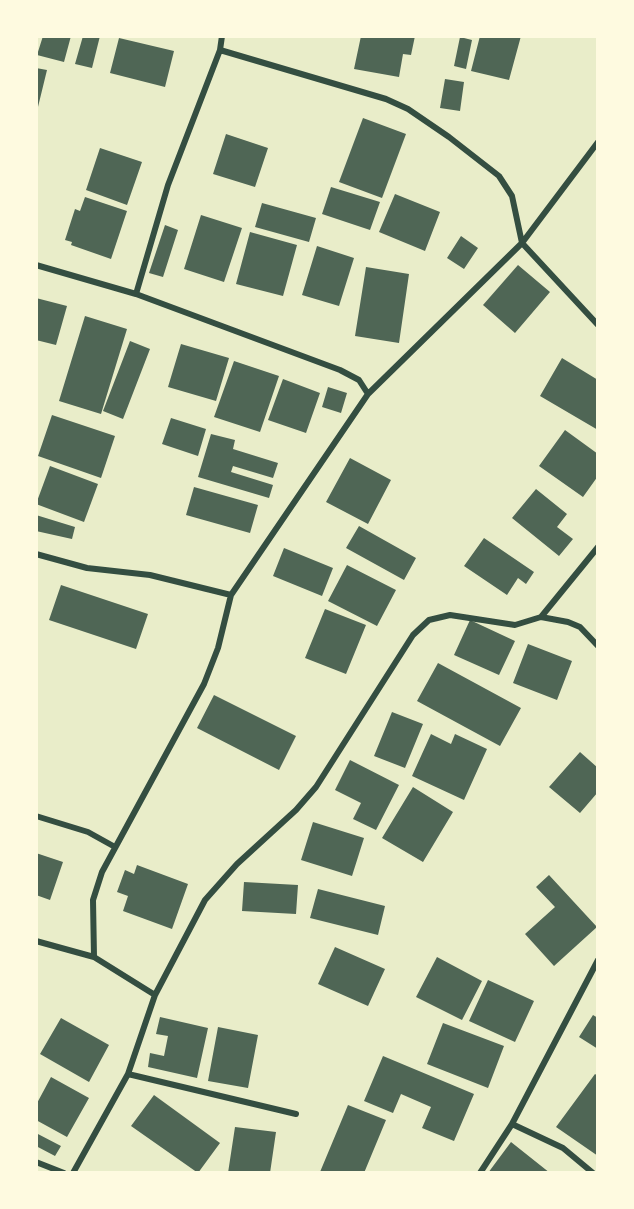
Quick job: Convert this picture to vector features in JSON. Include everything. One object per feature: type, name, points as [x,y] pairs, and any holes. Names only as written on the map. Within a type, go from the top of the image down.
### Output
[{"type":"street","points":[[136,294],[168,185],[220,50],[222,36]]},
{"type":"street","points":[[220,50],[408,109],[499,176],[512,196],[522,243],[598,325]]},
{"type":"street","points":[[94,957],[93,900],[115,847],[204,684],[218,648],[231,595],[368,394],[522,243],[598,142]]},
{"type":"street","points":[[36,265],[136,294],[340,370],[359,380],[368,394]]},
{"type":"street","points":[[541,617],[598,547]]},
{"type":"street","points":[[36,554],[87,568],[150,575],[231,595]]},
{"type":"street","points":[[73,1173],[128,1074],[154,995],[205,900],[237,864],[296,810],[316,787],[413,635],[429,620],[450,615],[515,625],[541,617],[568,622],[580,627],[598,646]]},
{"type":"street","points":[[36,816],[88,832],[115,847]]},
{"type":"street","points":[[36,941],[94,957],[154,995]]},
{"type":"street","points":[[480,1173],[512,1124],[598,960]]},
{"type":"street","points":[[128,1074],[296,1114]]},
{"type":"street","points":[[512,1124],[563,1148],[593,1173]]},
{"type":"street","points":[[36,1162],[64,1173]]},
{"type":"building","points":[[43,36],[71,36],[64,62],[37,55]]},
{"type":"building","points":[[83,36],[100,36],[92,68],[75,64]]},
{"type":"building","points":[[361,36],[415,36],[411,55],[403,54],[399,77],[354,69]]},
{"type":"building","points":[[480,36],[521,36],[509,80],[471,71]]},
{"type":"building","points":[[460,37],[472,40],[466,69],[454,66]]},
{"type":"building","points":[[119,38],[174,51],[165,87],[110,73]]},
{"type":"building","points":[[36,68],[47,70],[37,111],[36,111]]},
{"type":"building","points":[[445,79],[464,82],[460,111],[440,108]]},
{"type":"building","points":[[363,118],[406,134],[382,198],[339,182]]},
{"type":"building","points":[[226,134],[268,148],[255,187],[213,174]]},
{"type":"building","points":[[100,148],[142,162],[127,205],[86,190]]},
{"type":"building","points":[[331,187],[380,202],[370,230],[322,214]]},
{"type":"building","points":[[395,194],[440,212],[425,251],[379,232]]},
{"type":"building","points":[[85,197],[127,211],[111,259],[71,245],[72,242],[65,240],[75,209],[80,211]]},
{"type":"building","points":[[262,203],[316,218],[309,242],[255,227]]},
{"type":"building","points":[[201,215],[242,228],[224,282],[184,269]]},
{"type":"building","points":[[165,225],[178,230],[163,277],[149,273]]},
{"type":"building","points":[[250,232],[297,245],[283,296],[236,284]]},
{"type":"building","points":[[461,236],[478,248],[464,269],[447,258]]},
{"type":"building","points":[[317,246],[354,258],[339,306],[302,295]]},
{"type":"building","points":[[518,265],[550,292],[515,333],[483,305]]},
{"type":"building","points":[[366,267],[409,274],[399,343],[355,336]]},
{"type":"building","points":[[36,298],[67,306],[56,345],[36,340]]},
{"type":"building","points":[[85,316],[127,329],[101,414],[59,401]]},
{"type":"building","points":[[130,341],[150,349],[123,419],[103,411]]},
{"type":"building","points":[[181,344],[229,358],[216,401],[168,387]]},
{"type":"building","points":[[562,358],[598,380],[598,430],[540,396]]},
{"type":"building","points":[[234,361],[279,376],[260,432],[214,417]]},
{"type":"building","points":[[283,379],[320,393],[306,433],[268,420]]},
{"type":"building","points":[[328,387],[347,393],[341,413],[322,407]]},
{"type":"building","points":[[52,415],[115,436],[101,478],[38,456]]},
{"type":"building","points":[[171,418],[206,429],[198,456],[162,444]]},
{"type":"building","points":[[565,430],[598,454],[598,476],[583,497],[539,466]]},
{"type":"building","points":[[211,434],[235,440],[233,449],[278,463],[273,478],[233,466],[231,472],[273,485],[269,498],[198,477]]},
{"type":"building","points":[[350,458],[391,480],[368,524],[326,502]]},
{"type":"building","points":[[50,466],[98,484],[84,522],[36,504]]},
{"type":"building","points":[[194,487],[258,505],[250,533],[186,515]]},
{"type":"building","points":[[536,489],[567,514],[557,527],[573,539],[559,556],[512,518]]},
{"type":"building","points":[[36,515],[75,527],[72,539],[36,531]]},
{"type":"building","points":[[359,526],[416,558],[404,580],[346,548]]},
{"type":"building","points":[[484,538],[534,572],[526,584],[518,578],[507,595],[464,566]]},
{"type":"building","points":[[284,548],[333,568],[322,596],[273,576]]},
{"type":"building","points":[[347,565],[396,590],[377,626],[328,601]]},
{"type":"building","points":[[61,585],[148,614],[136,649],[49,620]]},
{"type":"building","points":[[325,609],[366,625],[346,674],[305,658]]},
{"type":"building","points":[[470,620],[515,641],[499,675],[454,655]]},
{"type":"building","points":[[528,644],[572,661],[557,700],[513,683]]},
{"type":"building","points":[[438,663],[521,708],[500,746],[417,701]]},
{"type":"building","points":[[214,695],[296,736],[279,770],[197,728]]},
{"type":"building","points":[[392,712],[423,724],[405,768],[374,756]]},
{"type":"building","points":[[431,734],[451,744],[455,734],[487,749],[464,800],[412,776]]},
{"type":"building","points":[[580,752],[598,768],[598,792],[580,813],[549,787]]},
{"type":"building","points":[[350,760],[399,785],[376,830],[353,819],[361,803],[335,790]]},
{"type":"building","points":[[413,787],[453,812],[423,862],[382,838]]},
{"type":"building","points":[[313,822],[364,838],[352,876],[301,860]]},
{"type":"building","points":[[36,853],[63,862],[50,900],[36,895]]},
{"type":"building","points":[[137,865],[188,884],[172,929],[123,911],[128,896],[117,892],[125,870],[134,874]]},
{"type":"building","points":[[549,875],[597,927],[554,966],[525,934],[555,907],[536,887]]},
{"type":"building","points":[[244,882],[298,885],[296,914],[242,911]]},
{"type":"building","points":[[318,889],[385,906],[378,935],[310,918]]},
{"type":"building","points":[[335,947],[385,969],[368,1006],[318,984]]},
{"type":"building","points":[[437,957],[482,981],[462,1020],[416,997]]},
{"type":"building","points":[[488,980],[534,1001],[515,1042],[469,1021]]},
{"type":"building","points":[[593,1015],[598,1018],[598,1049],[579,1037]]},
{"type":"building","points":[[160,1017],[208,1028],[197,1078],[148,1067],[150,1053],[164,1056],[168,1036],[156,1034]]},
{"type":"building","points":[[61,1018],[109,1045],[89,1082],[40,1054]]},
{"type":"building","points":[[443,1023],[504,1046],[488,1088],[427,1064]]},
{"type":"building","points":[[218,1027],[258,1035],[248,1088],[208,1081]]},
{"type":"building","points":[[383,1056],[474,1094],[454,1141],[422,1128],[431,1107],[401,1094],[393,1113],[364,1101]]},
{"type":"building","points":[[595,1074],[598,1076],[598,1156],[556,1127]]},
{"type":"building","points":[[51,1077],[89,1098],[67,1137],[36,1120],[36,1105]]},
{"type":"building","points":[[154,1095],[220,1143],[198,1173],[131,1126]]},
{"type":"building","points":[[348,1105],[386,1120],[364,1173],[320,1172]]},
{"type":"building","points":[[235,1127],[276,1132],[270,1173],[228,1173]]},
{"type":"building","points":[[36,1133],[61,1146],[55,1156],[36,1146]]},
{"type":"building","points":[[511,1142],[550,1173],[488,1173]]}]
